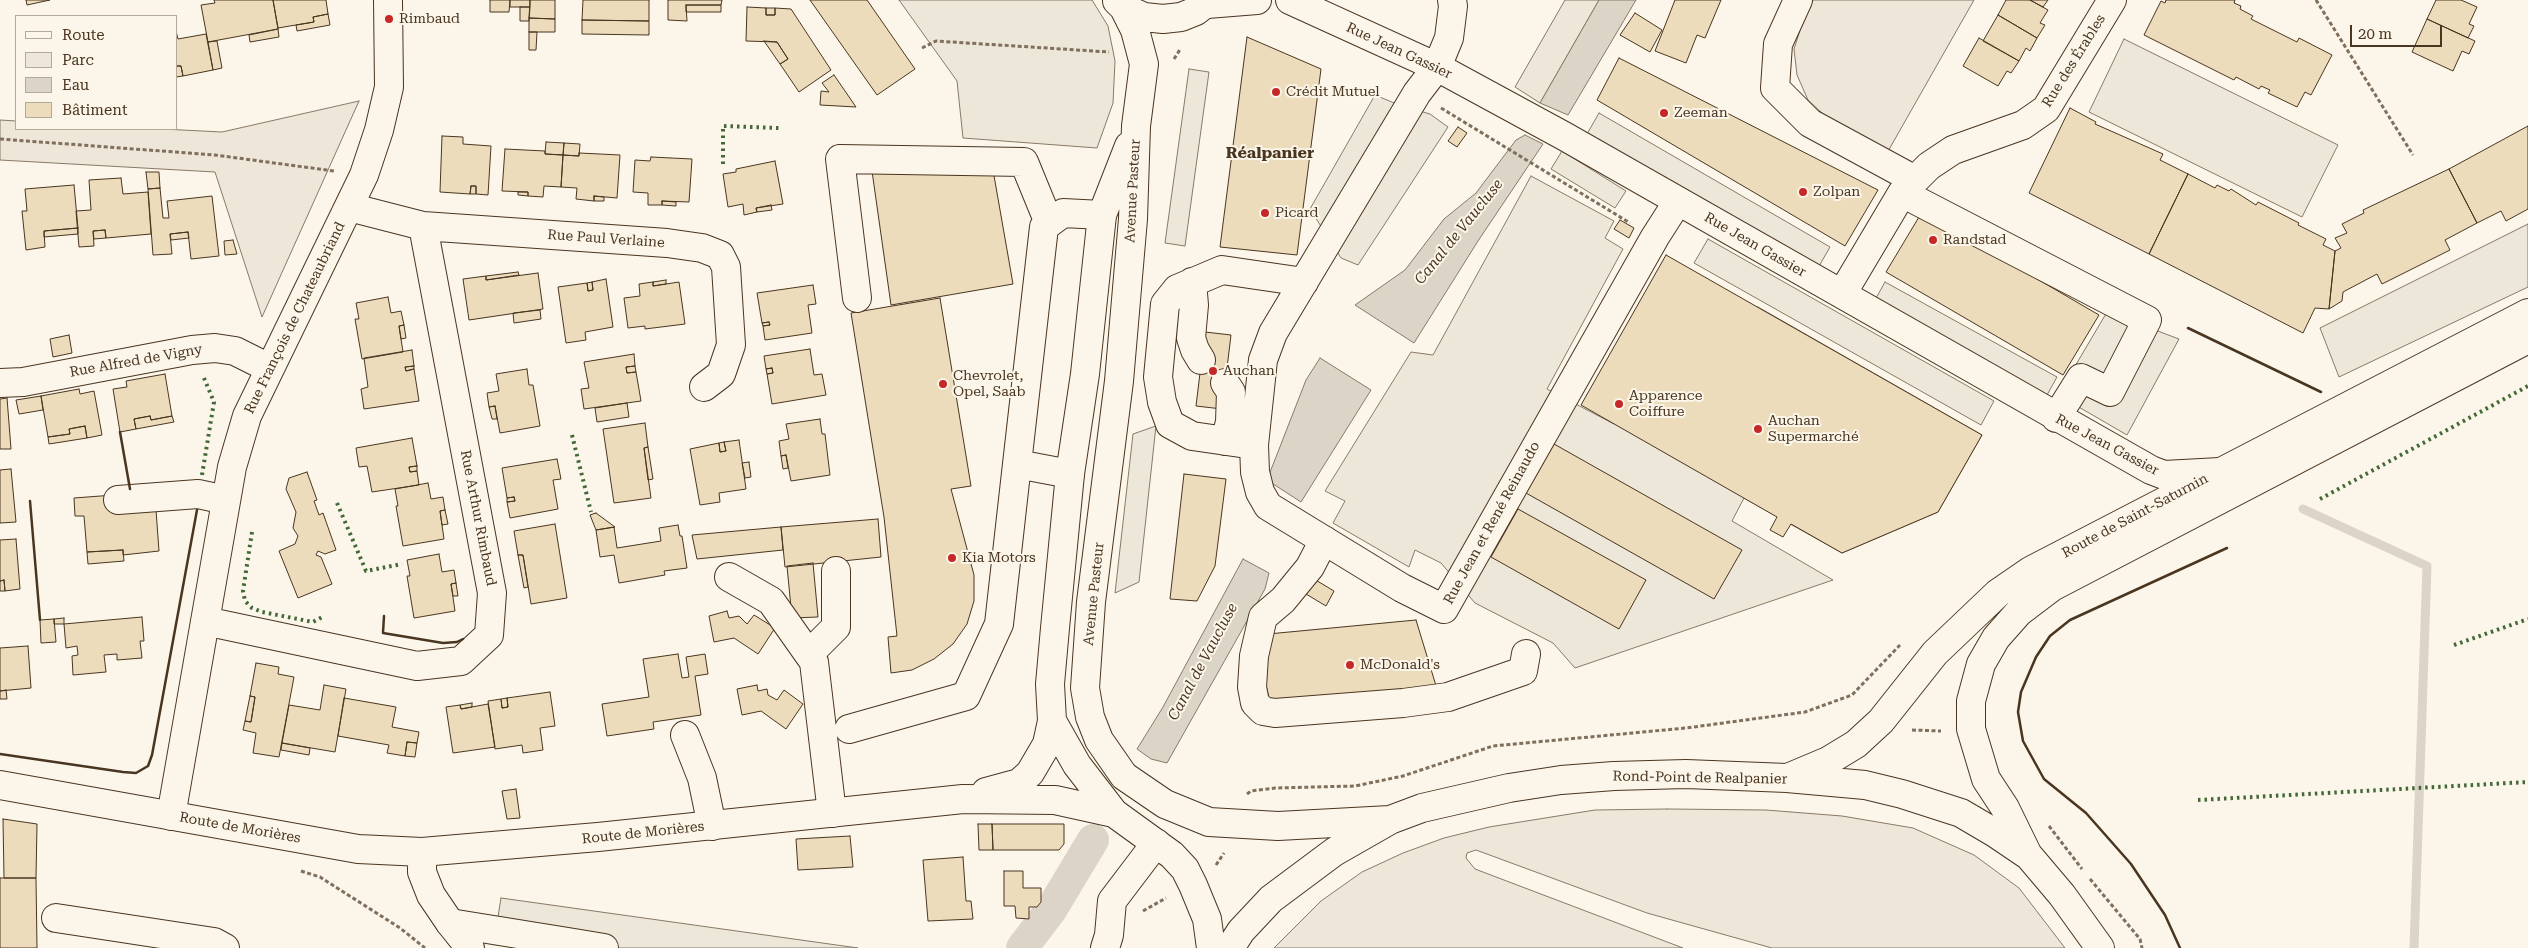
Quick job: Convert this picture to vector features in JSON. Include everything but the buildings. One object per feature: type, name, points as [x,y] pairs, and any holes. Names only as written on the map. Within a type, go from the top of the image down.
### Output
[{"type":"main road","name":"Rue François de Chateaubriand","points":[[171,816],[232,467],[247,416],[364,175],[379,130],[388,87],[388,0]]},
{"type":"main road","points":[[1120,4],[1144,16],[1163,19],[1181,16],[1208,2],[1257,0]]},
{"type":"main road","name":"Rue Jean Gassier","points":[[1290,0],[1437,67],[1678,201],[2056,418],[2164,475],[2220,472]]},
{"type":"main road","name":"Rue Jean et René Reinaudo","points":[[1452,0],[1449,38],[1437,67],[1417,93],[1273,332],[1262,360],[1254,445],[1255,472],[1260,492],[1268,506],[1402,588],[1444,609],[1655,237],[1678,201]]},
{"type":"main road","points":[[1798,0],[1778,44],[1775,88],[1810,123],[1908,186],[2147,320],[2110,392],[2082,378],[2056,418]]},
{"type":"main road","name":"Rue des Érables","points":[[1842,294],[1908,186],[1929,166],[1953,150],[2023,125],[2046,109],[2112,0]]},
{"type":"main road","name":"Avenue Pasteur","points":[[1120,4],[1135,30],[1144,64],[1136,126],[1133,219],[1119,381],[1090,612],[1085,688],[1090,717],[1099,740],[1124,776],[1165,804],[1209,822],[1278,826],[1390,820]]},
{"type":"main road","name":"Avenue Pasteur","points":[[1144,64],[1164,34],[1181,16]]},
{"type":"main road","name":"Avenue Pasteur","points":[[964,799],[1019,782],[1030,773],[1046,744],[1052,721],[1050,684],[1070,474],[1085,374],[1102,214],[1136,126]]},
{"type":"main road","points":[[857,298],[840,159],[1024,162],[1049,223]]},
{"type":"main road","name":"Rue Paul Verlaine","points":[[349,207],[423,226],[667,243],[702,248],[720,255],[726,267],[732,345],[721,374],[704,387]]},
{"type":"main road","points":[[849,729],[966,696],[999,624],[1044,227],[1062,213],[1102,214]]},
{"type":"main road","name":"Rue Arthur Rimbaud","points":[[205,621],[417,666],[461,661],[489,635],[492,593],[423,226]]},
{"type":"main road","points":[[1254,445],[1192,436],[1170,424],[1162,402],[1158,377],[1165,304],[1177,289],[1222,270],[1304,282]]},
{"type":"main road","points":[[1192,282],[1194,305],[1191,338],[1195,350],[1202,360]]},
{"type":"main road","name":"Route de Saint-Saturnin","points":[[1787,778],[1828,761],[1856,744],[1881,721],[1935,653],[1998,593],[2030,571],[2528,313]]},
{"type":"main road","name":"Route de Saint-Saturnin","points":[[2029,856],[2005,808],[1986,780],[1971,729],[1971,701],[1980,664],[1996,638],[2019,612],[2052,587],[2528,339]]},
{"type":"main road","name":"Rue Alfred de Vigny","points":[[0,384],[23,382],[192,350],[215,348],[235,351],[269,368]]},
{"type":"main road","points":[[1224,441],[1230,422],[1231,392],[1225,383]]},
{"type":"main road","points":[[1017,464],[1070,474]]},
{"type":"main road","points":[[118,500],[198,494],[226,500]]},
{"type":"main road","points":[[1324,540],[1310,567],[1283,600],[1263,617],[1254,656],[1252,687],[1256,703],[1262,711],[1275,713],[1403,703],[1448,697],[1523,671],[1526,654]]},
{"type":"main road","points":[[809,654],[836,627],[836,571]]},
{"type":"main road","points":[[729,577],[771,601],[814,662],[832,814]]},
{"type":"main road","name":"Avenue Pasteur","points":[[1052,721],[1077,765],[1114,814]]},
{"type":"main road","points":[[685,735],[702,778],[712,826]]},
{"type":"main road","name":"Rond-Point de Realpanier","points":[[1230,948],[1241,931],[1271,898],[1334,852],[1390,820],[1422,808],[1480,794],[1561,780],[1686,774],[1787,778],[1866,785],[1940,806],[1961,814],[1995,832],[2029,856],[2062,896],[2100,948]]},
{"type":"main road","name":"Route de Morières","points":[[0,785],[358,849],[422,852],[712,826],[964,799],[1055,800],[1114,814],[1156,843],[1185,869],[1207,919],[1211,948]]},
{"type":"main road","points":[[1105,948],[1109,935],[1112,901],[1156,843]]},
{"type":"main road","points":[[422,852],[422,872],[431,895],[470,948]]},
{"type":"main road","points":[[56,918],[214,942],[225,948]]},
{"type":"main road","points":[[450,923],[573,946],[604,948]]},
{"type":"path","points":[[2316,0],[2413,155]]},
{"type":"path","points":[[922,48],[936,41],[1105,51],[1144,64],[1169,68],[1184,44]]},
{"type":"path","points":[[1417,93],[1502,147],[1655,237]]},
{"type":"path","points":[[0,139],[215,155],[364,175]]},
{"type":"path","points":[[2047,824],[2140,939],[2142,948]]},
{"type":"path","points":[[297,870],[320,877],[400,928],[425,948]]},
{"type":"green space","points":[[1565,0],[1599,0],[1540,103],[1515,87]]},
{"type":"green space","points":[[1813,0],[1974,0],[1887,153],[1835,125],[1808,100],[1797,75],[1794,49],[1804,18]]},
{"type":"green space","points":[[359,101],[262,317],[215,172],[0,160],[0,120],[15,121],[15,130],[178,130],[222,132]]},
{"type":"green space","points":[[1595,810],[1766,810],[1842,816],[1913,828],[1974,855],[2019,888],[2065,948],[1772,948],[1647,913],[1476,850],[1467,853],[1466,858],[1475,869],[1683,948],[1274,948],[1321,901],[1362,872],[1403,853],[1444,838],[1489,827]]},
{"type":"shaded area","points":[[899,0],[1092,0],[1108,26],[1115,61],[1113,103],[1097,148],[963,138],[957,81]]},
{"type":"shaded area","points":[[2124,39],[2338,145],[2302,217],[2089,112]]},
{"type":"shaded area","points":[[1189,69],[1209,72],[1185,246],[1165,243]]},
{"type":"shaded area","points":[[1375,95],[1399,105],[1430,114],[1448,127],[1358,265],[1341,258],[1310,209]]},
{"type":"shaded area","points":[[1599,113],[1830,247],[1818,268],[1587,134]]},
{"type":"shaded area","points":[[1562,151],[1626,191],[1615,208],[1551,169]]},
{"type":"shaded area","points":[[1531,176],[1614,221],[1605,238],[1623,249],[1547,389],[1614,424],[1676,317],[1758,307],[1982,435],[1938,512],[1842,553],[1744,498],[1732,521],[1833,580],[1575,668],[1553,643],[1475,603],[1441,563],[1415,550],[1409,567],[1333,523],[1345,501],[1325,491],[1411,352],[1433,355]]},
{"type":"shaded area","points":[[2528,224],[2528,287],[2339,377],[2320,328]]},
{"type":"shaded area","points":[[1708,239],[1994,401],[1981,425],[1694,263]]},
{"type":"shaded area","points":[[1885,282],[2057,377],[2047,395],[1875,300]]},
{"type":"shaded area","points":[[2107,312],[2179,339],[2127,435],[2058,395]]},
{"type":"shaded area","points":[[1156,426],[1139,582],[1115,593],[1133,434]]},
{"type":"shaded area","points":[[501,898],[858,948],[580,948],[497,923]]},
{"type":"water","points":[[1599,0],[1636,0],[1568,115],[1540,103]]},
{"type":"water","points":[[1525,135],[1543,144],[1478,241],[1414,343],[1355,305],[1405,270],[1444,219],[1476,193],[1516,140]]},
{"type":"water","points":[[1320,358],[1371,390],[1301,502],[1267,480],[1306,380]]},
{"type":"water","points":[[1243,559],[1269,573],[1265,589],[1167,763],[1151,759],[1137,749],[1163,707]]},
{"type":"waterway","points":[[2303,509],[2427,566],[2414,948]]},
{"type":"waterway","name":"Canal de Vaucluse","points":[[1022,948],[1051,910],[1093,840]]},
{"type":"hedge","points":[[723,164],[723,126],[779,128]]},
{"type":"hedge","points":[[202,475],[214,402],[204,378]]},
{"type":"hedge","points":[[2320,499],[2528,386]]},
{"type":"hedge","points":[[572,435],[591,512]]},
{"type":"hedge","points":[[337,503],[366,571],[402,564]]},
{"type":"hedge","points":[[252,532],[243,591],[245,601],[252,608],[262,612],[313,622],[324,616]]},
{"type":"hedge","points":[[2454,645],[2528,619]]},
{"type":"hedge","points":[[2198,800],[2528,782]]},
{"type":"wall","points":[[2188,328],[2321,392]]},
{"type":"wall","points":[[120,432],[130,489]]},
{"type":"wall","points":[[30,501],[40,620]]},
{"type":"wall","points":[[0,754],[123,772],[136,773],[148,766],[152,755],[197,510]]},
{"type":"wall","points":[[2180,948],[2165,915],[2131,864],[2086,813],[2044,779],[2023,741],[2018,712],[2021,692],[2036,657],[2050,636],[2070,620],[2227,548]]},
{"type":"wall","points":[[384,616],[383,633],[443,643],[457,642],[463,639]]},
{"type":"place","name":"Rimbaud","points":[[389,19]]},
{"type":"place","name":"Crédit Mutuel","points":[[1276,92]]},
{"type":"place","name":"Zeeman","points":[[1664,113]]},
{"type":"place","name":"Zolpan","points":[[1803,192]]},
{"type":"place","name":"Picard","points":[[1265,213]]},
{"type":"place","name":"Randstad","points":[[1933,240]]},
{"type":"place","name":"Auchan","points":[[1213,371]]},
{"type":"place","name":"Chevrolet, Opel, Saab","points":[[943,384]]},
{"type":"place","name":"Apparence Coiffure","points":[[1619,404]]},
{"type":"place","name":"Auchan Supermarché","points":[[1758,429]]},
{"type":"place","name":"Kia Motors","points":[[952,558]]},
{"type":"place","name":"McDonald's","points":[[1350,665]]},
{"type":"district","name":"Réalpanier","points":[[1270,153]]}]
